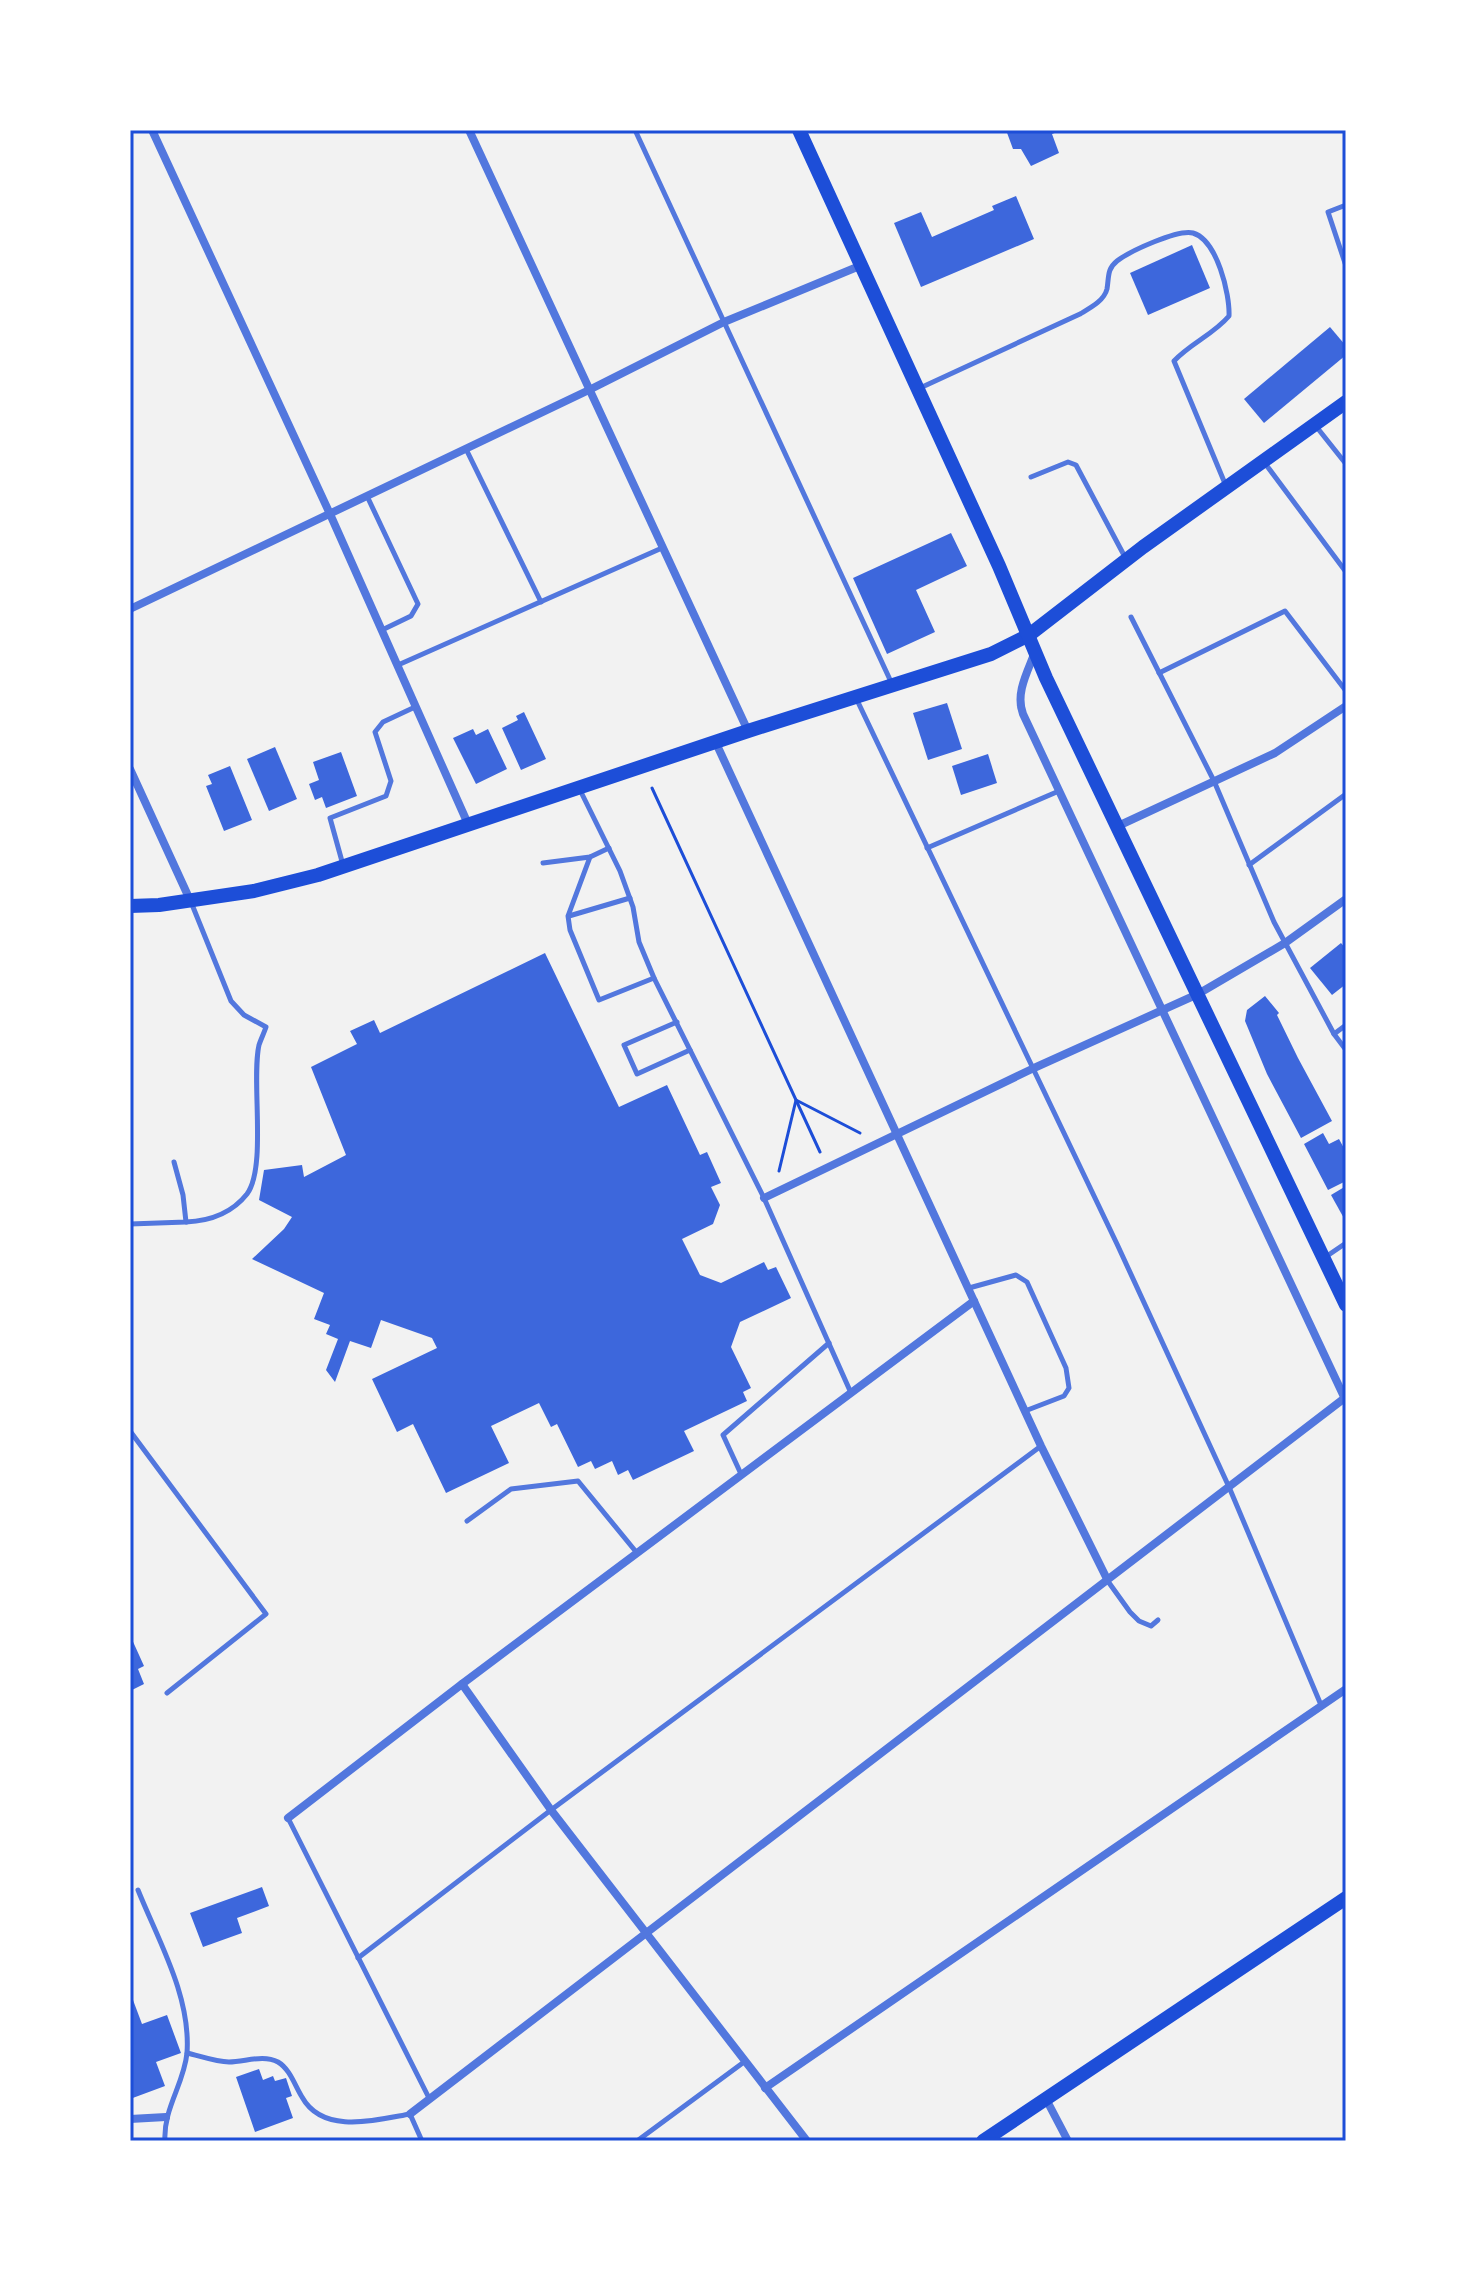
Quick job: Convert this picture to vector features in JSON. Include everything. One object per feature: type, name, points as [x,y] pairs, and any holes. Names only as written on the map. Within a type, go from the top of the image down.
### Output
[{"type":"main road","points":[[799,130],[919,388],[1036,651],[1346,1305]]},
{"type":"main road","points":[[130,906],[254,891],[344,866],[748,731],[991,654],[1029,635],[1126,560],[1346,402]]},
{"type":"main road","points":[[983,2141],[1346,1898]]},
{"type":"street","points":[[152,130],[330,514],[468,824]]},
{"type":"street","points":[[469,130],[748,731]]},
{"type":"street","points":[[130,609],[589,390],[724,322],[862,264]]},
{"type":"street","points":[[410,2114],[1345,1399],[1020,705],[1020,693],[1036,651]]},
{"type":"street","points":[[1118,826],[1275,753],[1346,706]]},
{"type":"street","points":[[716,743],[1041,1446],[1107,1579]]},
{"type":"street","points":[[130,769],[190,900]]},
{"type":"street","points":[[764,1198],[1034,1068],[1198,994],[1285,943],[1346,899]]},
{"type":"street","points":[[288,1818],[974,1301]]},
{"type":"street","points":[[462,1684],[551,1810],[807,2141]]},
{"type":"street","points":[[765,2088],[1346,1689]]},
{"type":"street","points":[[1046,2099],[1068,2141]]},
{"type":"street","points":[[130,2119],[166,2117]]},
{"type":"lane","points":[[635,130],[893,685]]},
{"type":"lane","points":[[1346,205],[1328,212],[1346,266]]},
{"type":"lane","points":[[919,388],[1089,309],[1107,291],[1109,269],[1118,259],[1168,237],[1188,232],[1198,235],[1211,251],[1225,279],[1229,316],[1222,325],[1174,361],[1226,487]]},
{"type":"lane","points":[[1315,424],[1346,464]]},
{"type":"lane","points":[[466,449],[541,602]]},
{"type":"lane","points":[[1263,461],[1346,572]]},
{"type":"lane","points":[[1031,477],[1068,462],[1076,465],[1126,560]]},
{"type":"lane","points":[[367,496],[418,604],[411,616],[382,630]]},
{"type":"lane","points":[[398,665],[662,548]]},
{"type":"lane","points":[[1159,673],[1285,611],[1346,691]]},
{"type":"lane","points":[[1131,617],[1214,781],[1285,943],[1334,1034],[1346,1050]]},
{"type":"lane","points":[[855,697],[1034,1068],[1229,1487],[1321,1706]]},
{"type":"lane","points":[[344,866],[330,818],[386,796],[391,781],[375,732],[383,722],[416,707]]},
{"type":"lane","points":[[579,788],[630,898],[639,942],[654,978],[764,1198],[851,1393]]},
{"type":"lane","points":[[927,848],[1059,791]]},
{"type":"lane","points":[[1249,865],[1346,794]]},
{"type":"lane","points":[[543,863],[590,857],[609,848]]},
{"type":"lane","points":[[590,857],[568,916],[570,930],[599,1000],[654,978]]},
{"type":"lane","points":[[568,916],[630,898]]},
{"type":"lane","points":[[130,1224],[208,1221],[227,1211],[248,1193],[256,1163],[259,1045],[266,1027],[244,1015],[231,1001],[190,900]]},
{"type":"lane","points":[[677,1022],[624,1045],[637,1074],[690,1049]]},
{"type":"lane","points":[[1334,1034],[1346,1025]]},
{"type":"lane","points":[[174,1162],[186,1222]]},
{"type":"lane","points":[[1324,1259],[1346,1243]]},
{"type":"lane","points":[[969,1289],[1016,1275],[1027,1282],[1066,1368],[1069,1388],[1064,1396],[1025,1411]]},
{"type":"lane","points":[[742,1474],[723,1435],[829,1343]]},
{"type":"lane","points":[[130,1431],[266,1614],[167,1693]]},
{"type":"lane","points":[[358,1958],[551,1810],[1041,1446]]},
{"type":"lane","points":[[467,1521],[511,1489],[578,1481],[637,1553]]},
{"type":"lane","points":[[1107,1579],[1139,1621],[1151,1626],[1158,1620]]},
{"type":"lane","points":[[288,1818],[429,2098]]},
{"type":"lane","points":[[138,1890],[181,1997],[187,2053],[180,2084],[166,2117],[165,2141]]},
{"type":"lane","points":[[187,2053],[227,2062],[259,2059],[278,2062],[316,2114],[346,2121],[410,2114],[422,2141]]},
{"type":"lane","points":[[637,2141],[744,2062]]},
{"type":"path","points":[[652,788],[820,1152]]},
{"type":"path","points":[[796,1100],[860,1133]]},
{"type":"path","points":[[779,1171],[796,1100]]},
{"type":"building","points":[[1006,130],[1062,130],[1052,134],[1059,153],[1031,166],[1021,149],[1013,149]]},
{"type":"building","points":[[1016,196],[1034,239],[921,287],[894,223],[921,212],[932,237],[994,210],[992,206]]},
{"type":"building","points":[[1192,245],[1210,288],[1148,315],[1130,273]]},
{"type":"building","points":[[1330,327],[1346,346],[1346,355],[1264,423],[1244,399]]},
{"type":"building","points":[[951,533],[967,566],[916,590],[935,632],[887,654],[853,578]]},
{"type":"building","points":[[947,703],[962,749],[928,760],[913,713]]},
{"type":"building","points":[[524,712],[546,759],[521,770],[502,728],[518,720],[516,716]]},
{"type":"building","points":[[473,729],[476,735],[488,729],[507,769],[476,784],[453,738]]},
{"type":"building","points":[[275,747],[297,799],[269,811],[247,759]]},
{"type":"building","points":[[341,752],[357,796],[326,808],[322,797],[315,800],[309,784],[319,780],[313,762]]},
{"type":"building","points":[[988,754],[997,783],[961,795],[952,766]]},
{"type":"building","points":[[230,766],[252,820],[224,831],[206,786],[212,784],[208,775]]},
{"type":"building","points":[[1341,943],[1346,949],[1346,984],[1332,995],[1310,968]]},
{"type":"building","points":[[545,953],[619,1107],[667,1085],[700,1155],[707,1152],[721,1183],[711,1187],[720,1205],[713,1224],[682,1239],[700,1275],[721,1283],[764,1262],[768,1270],[776,1267],[791,1298],[740,1322],[731,1347],[751,1388],[743,1392],[747,1401],[684,1431],[694,1451],[633,1480],[628,1470],[618,1475],[612,1461],[595,1469],[591,1461],[578,1467],[557,1424],[551,1427],[539,1403],[491,1426],[509,1463],[446,1493],[413,1424],[397,1432],[372,1379],[437,1348],[432,1338],[381,1320],[371,1348],[350,1341],[335,1382],[326,1370],[338,1339],[326,1334],[330,1325],[314,1319],[324,1293],[252,1259],[284,1229],[292,1217],[259,1200],[264,1170],[302,1165],[304,1177],[346,1155],[311,1067],[357,1044],[350,1031],[374,1020],[380,1033]]},
{"type":"building","points":[[1265,996],[1279,1013],[1277,1015],[1298,1058],[1332,1121],[1301,1138],[1267,1074],[1245,1021],[1247,1010]]},
{"type":"building","points":[[1323,1133],[1329,1144],[1339,1139],[1346,1152],[1346,1181],[1328,1190],[1304,1144]]},
{"type":"building","points":[[1346,1186],[1346,1222],[1331,1195]]},
{"type":"building","points":[[130,1635],[144,1666],[138,1669],[144,1684],[130,1691]]},
{"type":"building","points":[[262,1887],[269,1906],[237,1918],[242,1933],[203,1947],[190,1913]]},
{"type":"building","points":[[130,1992],[142,2024],[167,2015],[181,2053],[156,2062],[165,2086],[130,2099]]},
{"type":"building","points":[[259,2069],[263,2080],[273,2076],[275,2081],[286,2078],[292,2096],[286,2098],[293,2118],[255,2132],[236,2077]]}]
